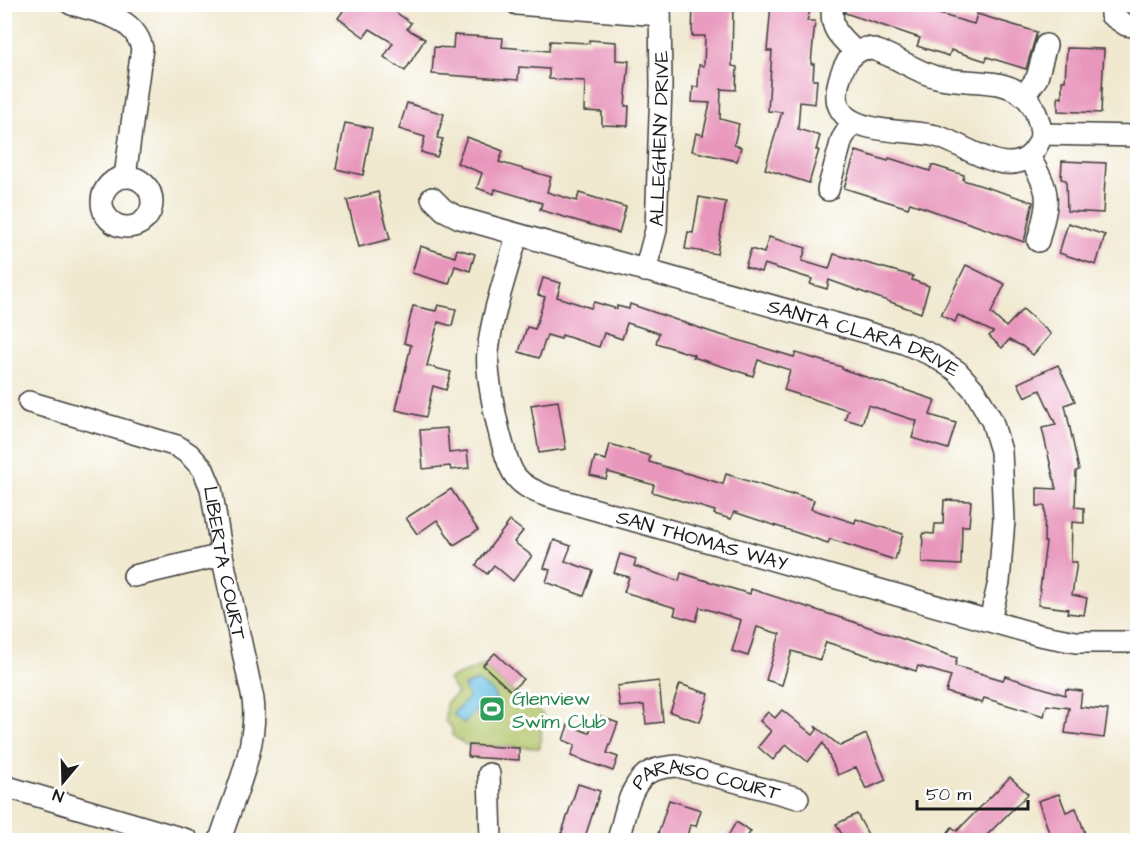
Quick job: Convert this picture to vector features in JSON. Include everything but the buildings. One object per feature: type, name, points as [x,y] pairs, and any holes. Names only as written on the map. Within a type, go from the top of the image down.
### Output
[{"type":"street","points":[[71,4],[126,22],[139,36],[142,48],[125,177]]},
{"type":"street","points":[[517,4],[660,10]]},
{"type":"street","points":[[833,4],[832,25],[841,38],[856,52]]},
{"type":"street","points":[[1111,4],[1111,15],[1126,25],[1137,27]]},
{"type":"street","name":"ALLEGHENY DRIVE","points":[[645,271],[656,230],[661,87],[660,10]]},
{"type":"street","points":[[1024,96],[1037,78],[1046,45]]},
{"type":"street","points":[[866,48],[879,50],[918,72],[940,78],[989,83],[1009,88],[1024,96],[1035,111],[1041,134],[1037,147],[1029,157],[1017,163],[1003,164],[938,137],[917,132],[870,128],[852,123],[839,106],[837,90],[843,67],[856,52],[866,48]]},
{"type":"street","points":[[828,189],[843,139],[852,123]]},
{"type":"street","points":[[1041,134],[1137,136]]},
{"type":"street","points":[[1029,157],[1042,178],[1046,192],[1047,207],[1038,241]]},
{"type":"street","name":"SANTA CLARA DRIVE","points":[[432,198],[444,210],[460,218],[904,343],[932,355],[957,371],[975,391],[992,421],[1001,451],[1004,520],[999,582],[990,620]]},
{"type":"street","name":"SAN THOMAS WAY","points":[[517,235],[493,325],[487,372],[507,459],[515,477],[528,488],[547,496],[1039,635],[1076,642],[1137,642]]},
{"type":"street","name":"LIBERTA COURT","points":[[29,402],[177,446],[189,454],[203,470],[211,488],[222,555],[255,717],[251,744],[220,840]]},
{"type":"street","points":[[134,576],[222,555]]},
{"type":"street","name":"PARAISO COURT","points":[[618,840],[634,789],[645,775],[659,768],[677,766],[798,798]]},
{"type":"street","points":[[489,774],[490,840]]},
{"type":"street","points":[[4,786],[187,840]]},
{"type":"green space","name":"Glenview Swim Club","points":[[483,665],[511,691],[531,703],[543,715],[540,748],[466,745],[452,735],[452,728],[445,721],[446,703],[457,693],[448,679]]},
{"type":"water","points":[[477,681],[492,691],[496,698],[491,712],[479,707],[464,724],[453,714],[469,697],[464,686]]},
{"type":"place","name":"Glenview Swim Club","points":[[492,709]]}]
